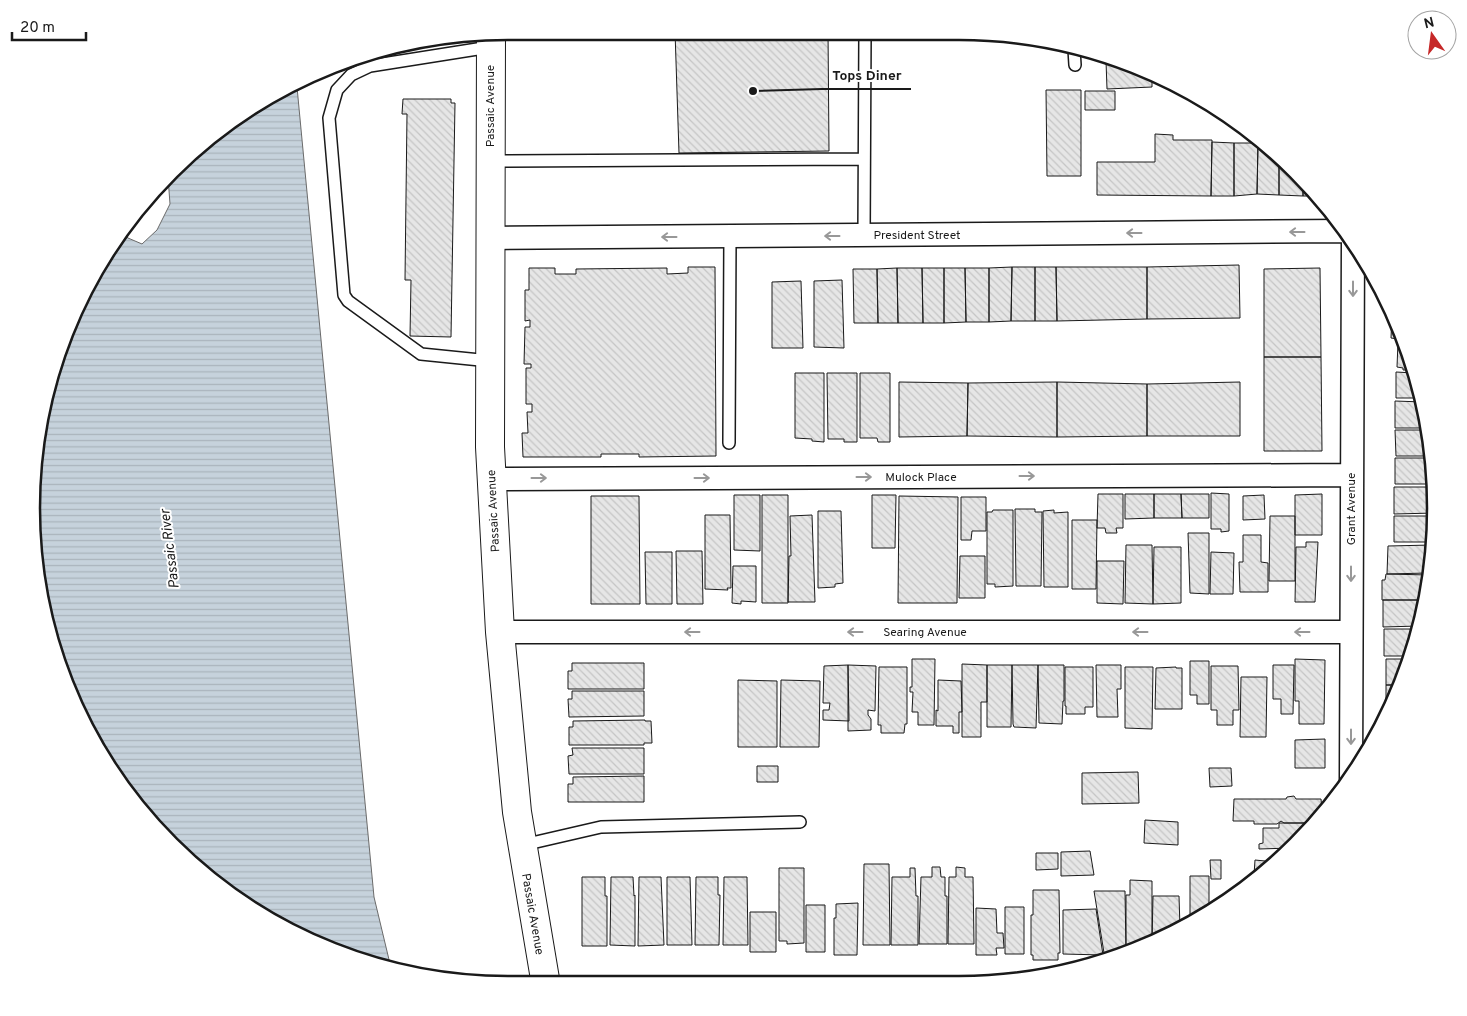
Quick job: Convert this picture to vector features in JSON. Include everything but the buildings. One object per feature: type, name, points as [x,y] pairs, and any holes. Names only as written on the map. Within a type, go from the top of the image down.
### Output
[{"type":"main road","name":"Passaic Avenue","points":[[490,41],[491,479],[500,632],[513,779],[521,846],[544,976]]},
{"type":"street","name":"President Street","points":[[489,238],[1336,231]]},
{"type":"street","name":"Grant Avenue","points":[[1351,763],[1353,256]]},
{"type":"street","name":"Mulock Place","points":[[491,479],[1351,475]]},
{"type":"street","name":"Searing Avenue","points":[[500,632],[1351,632]]},
{"type":"lane","points":[[864,235],[865,40]]},
{"type":"lane","points":[[487,41],[370,66],[351,75],[337,90],[329,118],[344,295],[348,301],[421,354],[490,361]]},
{"type":"lane","points":[[1074,55],[1075,65]]},
{"type":"lane","points":[[490,161],[864,159]]},
{"type":"lane","points":[[729,442],[730,236]]},
{"type":"lane","points":[[521,846],[600,827],[800,822]]},
{"type":"water","name":"Passaic River","points":[[297,90],[374,897],[389,961],[358,951],[301,928],[248,897],[199,860],[156,817],[119,768],[103,742],[88,715],[76,687],[56,629],[44,569],[41,539],[41,477],[49,417],[56,387],[76,329],[88,301],[103,274],[119,248],[156,199],[199,156],[248,119]]},
{"type":"pier","points":[[169,186],[170,204],[157,230],[142,244],[128,238],[137,223]]},
{"type":"place","name":"Tops Diner","points":[[753,91]]}]
